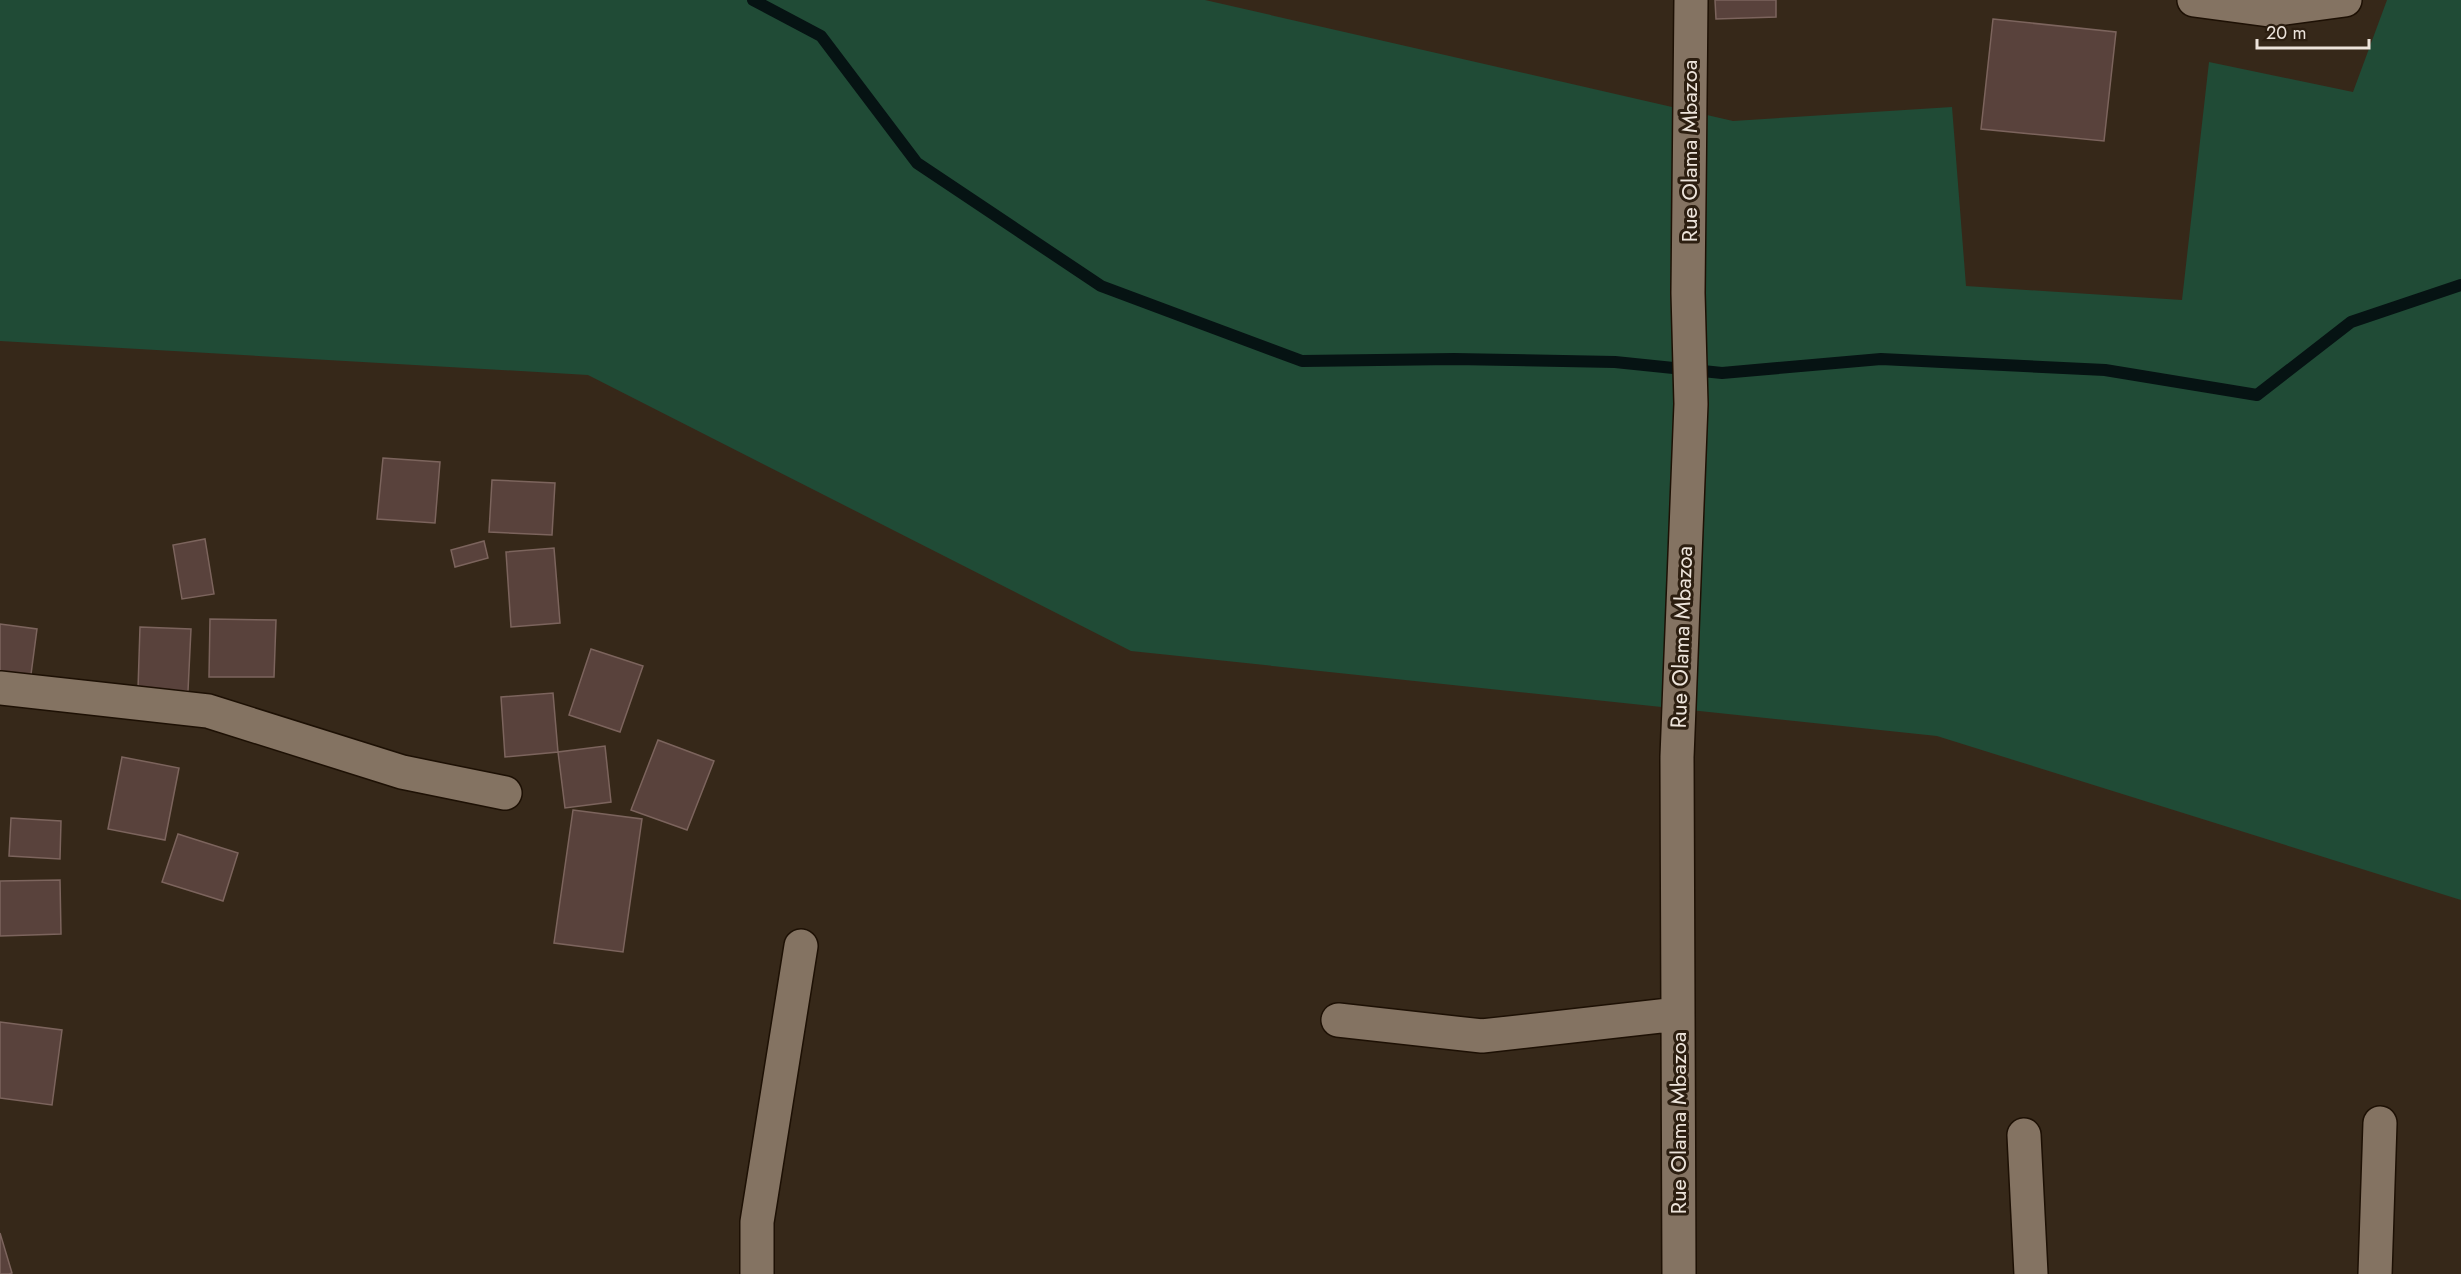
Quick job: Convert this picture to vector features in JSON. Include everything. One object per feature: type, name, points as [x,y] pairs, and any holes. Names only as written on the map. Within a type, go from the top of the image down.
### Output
[{"type":"street","name":"Rue Olama Mbazoa","points":[[1672,1273],[1678,1014],[1677,758],[1691,404],[1688,293],[1690,0]]},
{"type":"street","points":[[2194,0],[2269,9],[2345,0]]},
{"type":"street","points":[[0,688],[208,711],[402,772],[505,793]]},
{"type":"street","points":[[757,1274],[757,1222],[801,946]]},
{"type":"street","points":[[1338,1020],[1482,1036],[1678,1014]]},
{"type":"street","points":[[2375,1274],[2380,1123]]},
{"type":"street","points":[[2024,1135],[2031,1274]]},
{"type":"green space","points":[[0,0],[1205,0],[1733,121],[1952,107],[1966,286],[2182,300],[2209,62],[2353,92],[2387,0],[2461,0],[2461,900],[1937,736],[1131,651],[588,375],[0,341]]},
{"type":"building","points":[[1715,0],[1776,0],[1776,17],[1716,19]]},
{"type":"building","points":[[1993,19],[2116,32],[2104,141],[1981,129]]},
{"type":"building","points":[[383,458],[440,462],[435,523],[377,519]]},
{"type":"building","points":[[492,480],[555,483],[552,535],[489,532]]},
{"type":"building","points":[[205,539],[214,594],[182,599],[173,545]]},
{"type":"building","points":[[484,541],[488,558],[455,567],[451,550]]},
{"type":"building","points":[[554,548],[560,623],[511,627],[506,552]]},
{"type":"building","points":[[210,619],[276,620],[274,677],[209,677]]},
{"type":"building","points":[[0,624],[37,629],[30,682],[0,678]]},
{"type":"building","points":[[140,627],[191,629],[188,691],[138,689]]},
{"type":"building","points":[[591,649],[643,666],[620,732],[569,715]]},
{"type":"building","points":[[553,693],[558,752],[505,757],[501,697]]},
{"type":"building","points":[[658,740],[714,761],[687,830],[631,810]]},
{"type":"building","points":[[605,746],[611,802],[565,808],[558,752]]},
{"type":"building","points":[[122,757],[179,768],[165,840],[108,829]]},
{"type":"building","points":[[573,810],[642,819],[623,952],[554,943]]},
{"type":"building","points":[[11,818],[61,821],[60,859],[9,856]]},
{"type":"building","points":[[178,834],[238,853],[223,901],[162,882]]},
{"type":"building","points":[[60,880],[61,934],[0,936],[0,881]]},
{"type":"building","points":[[0,1022],[62,1030],[52,1105],[0,1098]]},
{"type":"building","points":[[0,1233],[12,1273],[9,1274],[0,1274]]},
{"type":"waterway","points":[[753,0],[821,36],[917,163],[1101,286],[1302,361],[1454,359],[1615,362],[1722,373],[1881,359],[2105,370],[2257,395],[2351,322],[2461,285]]}]
